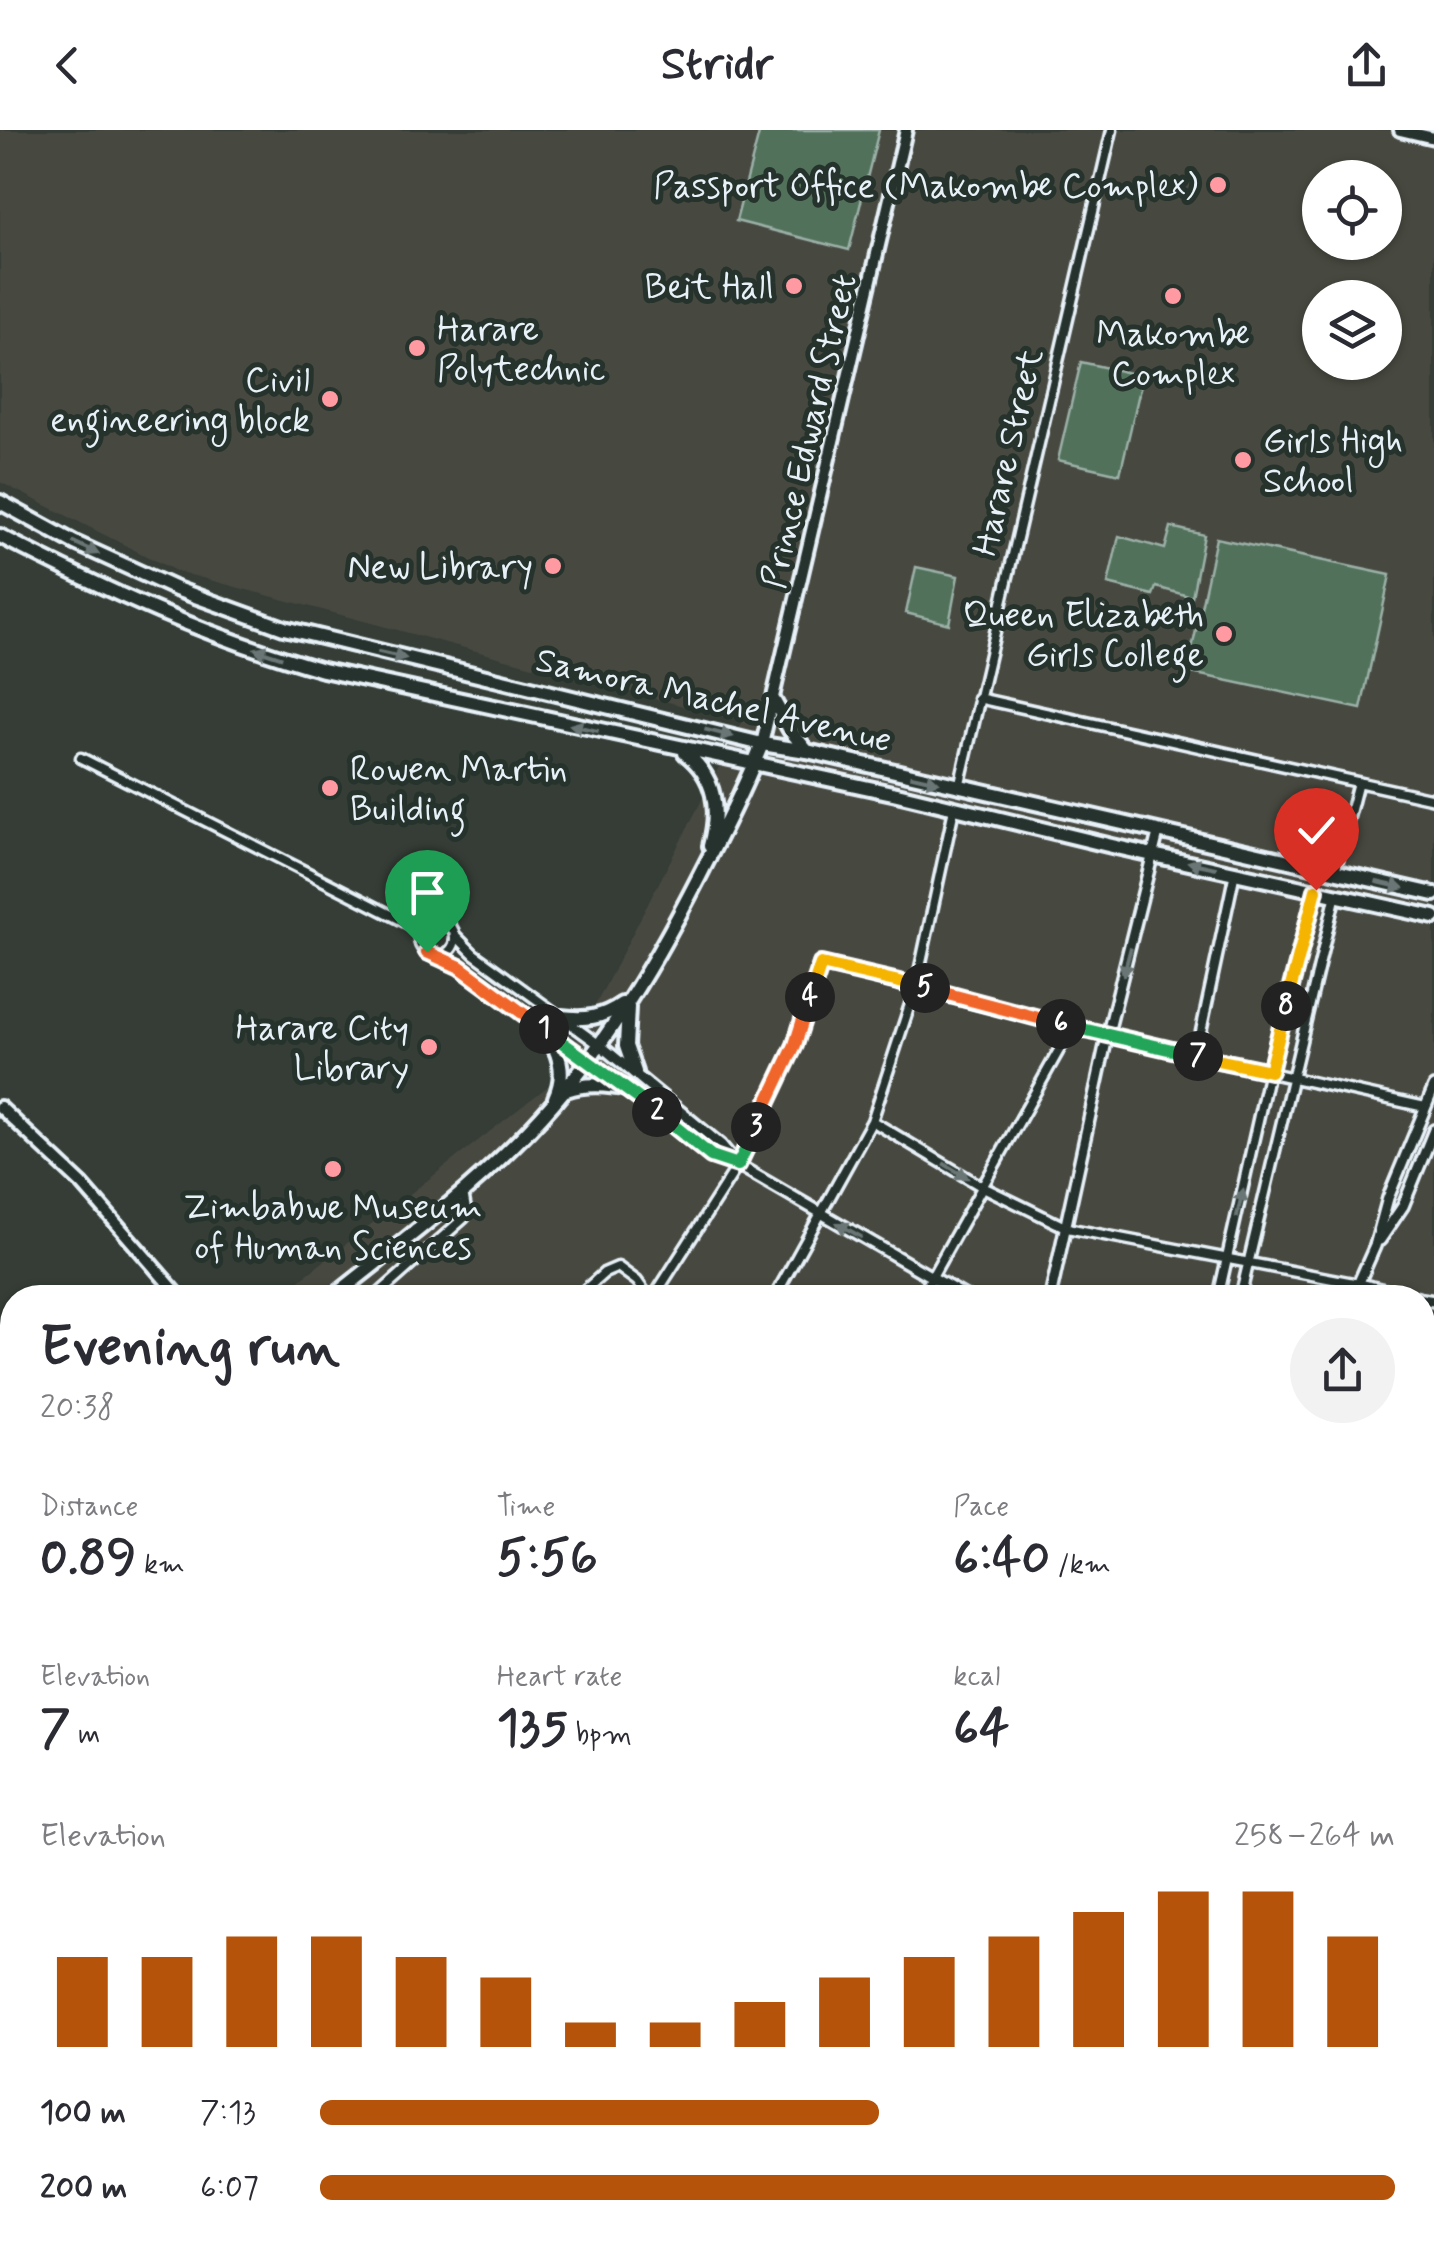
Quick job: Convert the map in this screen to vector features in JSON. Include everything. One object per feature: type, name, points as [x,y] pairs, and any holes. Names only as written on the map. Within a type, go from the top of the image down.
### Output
[{"type":"highway","name":"Samora Machel Avenue","points":[[0,502],[76,543],[176,589],[284,628],[762,744],[1434,894]]},
{"type":"highway","name":"Samora Machel Avenue","points":[[0,536],[162,613],[268,654],[407,690],[1434,917]]},
{"type":"highway","points":[[774,701],[807,751]]},
{"type":"highway","points":[[348,1285],[463,1192],[589,1062],[678,919],[762,744]]},
{"type":"highway","points":[[679,748],[702,766],[714,788],[714,831],[705,865]]},
{"type":"highway","points":[[561,1018],[582,1020],[607,1014],[628,1000]]},
{"type":"highway","points":[[628,1000],[626,1046],[634,1072]]},
{"type":"highway","points":[[544,1029],[557,1048],[562,1069],[552,1104]]},
{"type":"highway","points":[[565,1091],[578,1086],[607,1085],[628,1089]]},
{"type":"main road","name":"Prince Edward Street","points":[[762,744],[906,130]]},
{"type":"main road","points":[[1400,130],[1434,138]]},
{"type":"main road","points":[[0,1107],[82,1184],[169,1285]]},
{"type":"street","name":"Harare Street","points":[[959,787],[1112,130]]},
{"type":"street","points":[[978,698],[1434,799]]},
{"type":"street","points":[[81,758],[421,930]]},
{"type":"street","points":[[1335,872],[1358,782]]},
{"type":"street","points":[[781,1285],[872,1121],[916,986],[954,809]]},
{"type":"street","points":[[1053,1285],[1158,833]]},
{"type":"street","points":[[1196,1056],[1235,872]]},
{"type":"street","points":[[1221,1285],[1316,890]]},
{"type":"street","points":[[1243,1285],[1336,894]]},
{"type":"street","points":[[738,1165],[721,1144],[634,1072],[474,954],[448,925],[429,922],[421,930],[421,946],[430,955],[460,967],[628,1089],[711,1156],[738,1165],[947,1285]]},
{"type":"street","points":[[438,956],[449,951],[455,935]]},
{"type":"street","points":[[660,1285],[738,1165],[795,1045],[821,964],[1108,1037],[1425,1107]]},
{"type":"street","points":[[927,1285],[1072,1027]]},
{"type":"street","points":[[1359,1284],[1375,1246],[1388,1198],[1434,1087]]},
{"type":"street","points":[[872,1121],[981,1186],[1067,1228],[1363,1285]]},
{"type":"street","points":[[1375,1246],[1403,1206],[1434,1130]]},
{"type":"street","points":[[389,1285],[464,1218],[463,1192]]},
{"type":"street","points":[[591,1285],[618,1267],[640,1285]]},
{"type":"shaded area","points":[[0,130],[1434,130],[1434,1285],[293,1285],[557,1079],[748,711],[728,718],[176,571],[0,482]]},
{"type":"green space","points":[[760,130],[879,130],[849,250],[736,221]]},
{"type":"green space","points":[[1081,362],[1143,376],[1120,474],[1058,460]]},
{"type":"green space","points":[[1171,527],[1204,535],[1192,597],[1156,587],[1153,595],[1108,584],[1119,536],[1165,549]]},
{"type":"green space","points":[[1216,538],[1390,575],[1361,709],[1187,672]]},
{"type":"green space","points":[[916,567],[958,576],[949,624],[906,613]]},
{"type":"place","name":"Passport Office (Makombe Complex)","points":[[1218,185]]},
{"type":"place","name":"Beit Hall","points":[[794,286]]},
{"type":"place","name":"Makombe Complex","points":[[1173,296]]},
{"type":"place","name":"Harare Polytechnic","points":[[417,348]]},
{"type":"place","name":"Civil engineering block","points":[[330,399]]},
{"type":"place","name":"Girls High School","points":[[1243,460]]},
{"type":"place","name":"New Library","points":[[553,566]]},
{"type":"place","name":"Queen Elizabeth Girls College","points":[[1224,634]]},
{"type":"place","name":"Rowen Martin Building","points":[[330,788]]},
{"type":"place","name":"Harare City Library","points":[[429,1047]]},
{"type":"place","name":"Zimbabwe Museum of Human Sciences","points":[[333,1169]]},
{"type":"route","points":[[427,952],[460,967],[628,1089],[711,1156],[738,1165],[795,1045],[821,964],[1108,1037],[1270,1071],[1316,890]]}]
